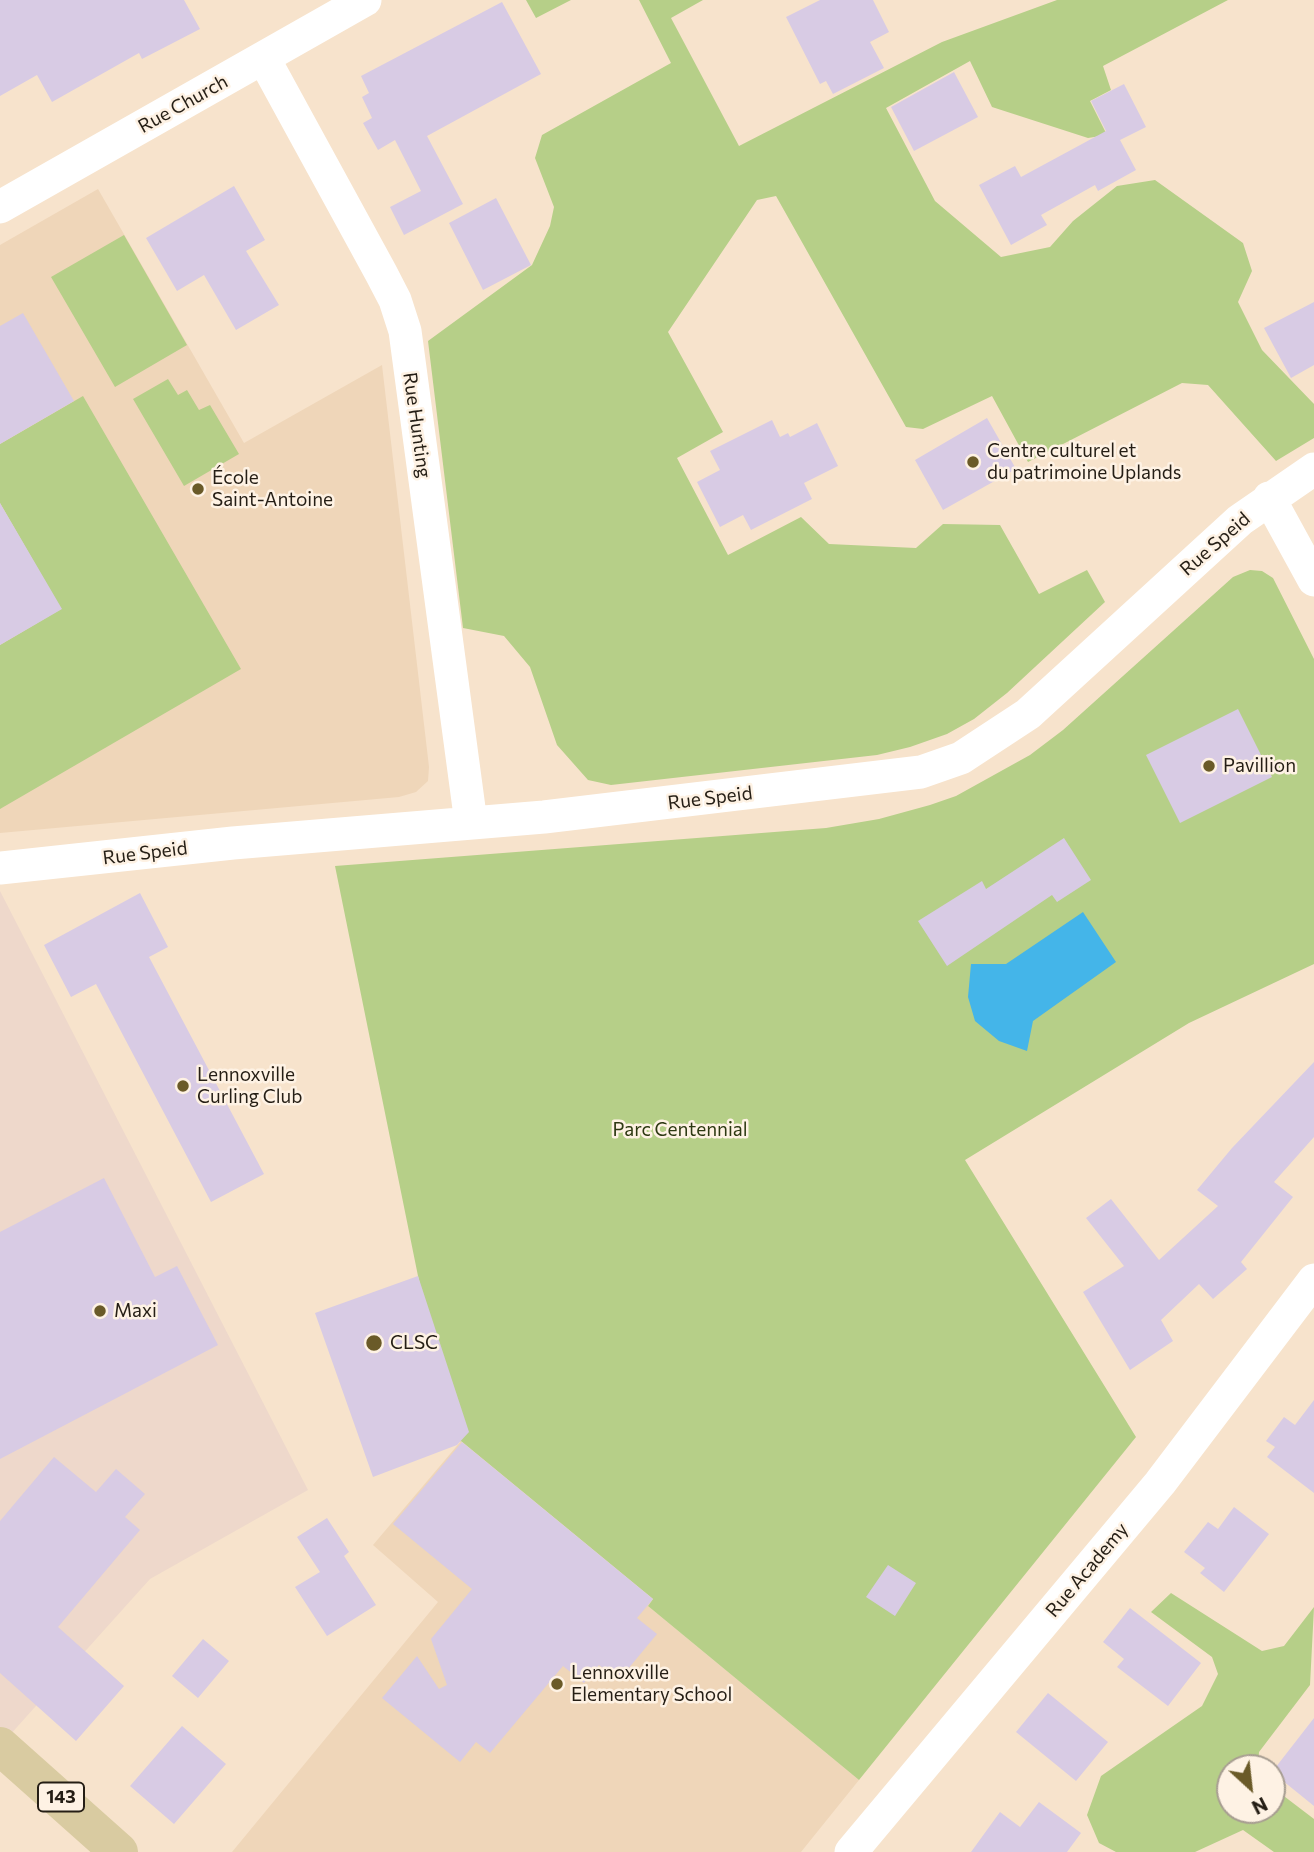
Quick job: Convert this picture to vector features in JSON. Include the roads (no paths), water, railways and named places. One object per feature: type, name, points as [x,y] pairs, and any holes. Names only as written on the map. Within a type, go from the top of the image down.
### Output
[{"type":"main road","name":"143","points":[[0,1746],[119,1852]]},
{"type":"street","name":"Rue Church","points":[[0,207],[365,0]]},
{"type":"street","name":"Rue Hunting","points":[[264,59],[381,273],[405,331],[471,823]]},
{"type":"street","name":"Rue Speid","points":[[0,868],[233,843],[471,823],[921,772],[961,758],[1028,714],[1215,542],[1269,498],[1314,468]]},
{"type":"street","points":[[1269,498],[1314,580]]},
{"type":"street","name":"Rue Academy","points":[[851,1852],[1160,1483],[1314,1280]]},
{"type":"water","points":[[1083,912],[1116,962],[1033,1021],[1027,1051],[999,1041],[975,1021],[968,997],[971,964],[1006,964]]},
{"type":"place","name":"Centre culturel et du patrimoine Uplands","points":[[973,462]]},
{"type":"place","name":"École Saint-Antoine","points":[[198,489]]},
{"type":"place","name":"Pavillion","points":[[1209,766]]},
{"type":"place","name":"Lennoxville Curling Club","points":[[183,1086]]},
{"type":"place","name":"Maxi","points":[[100,1311]]},
{"type":"place","name":"CLSC","points":[[374,1343]]},
{"type":"place","name":"Lennoxville Elementary School","points":[[557,1684]]},
{"type":"park label","name":"Parc Centennial","points":[[680,1130]]}]
